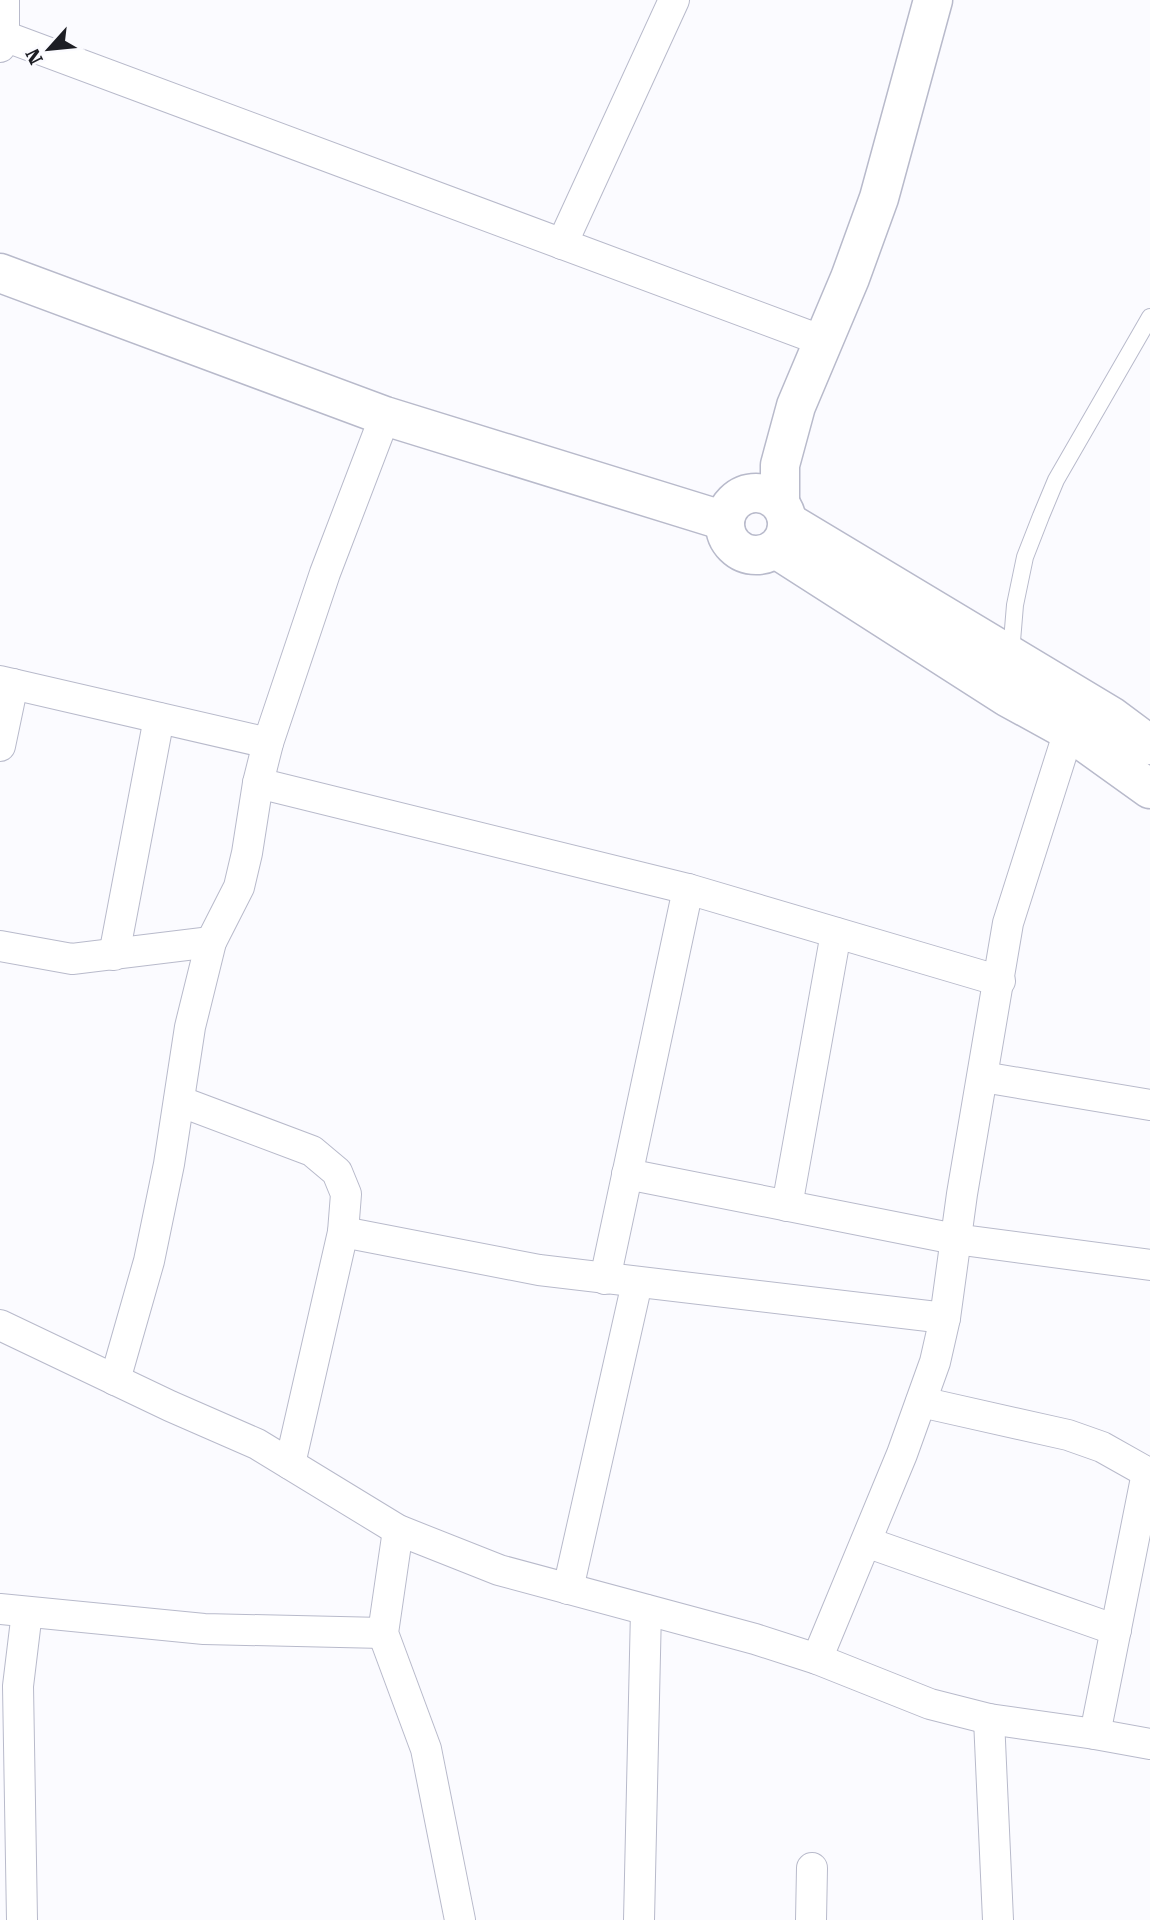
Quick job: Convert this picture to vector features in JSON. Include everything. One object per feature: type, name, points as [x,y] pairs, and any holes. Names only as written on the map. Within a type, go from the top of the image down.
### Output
[{"type":"street","points":[[4,0],[2,42],[823,341]]},
{"type":"street","points":[[562,244],[674,0]]},
{"type":"street","points":[[933,0],[878,198],[850,278],[796,406],[785,443],[780,465],[781,525],[766,555],[756,556],[736,549],[725,532],[727,511],[741,496],[761,493],[781,525],[842,589],[1007,697],[1069,731],[1150,789]]},
{"type":"street","points":[[0,273],[385,416],[725,521]]},
{"type":"street","points":[[115,1380],[149,1261],[169,1164],[190,1027],[211,942],[239,887],[268,743],[326,573],[385,416]]},
{"type":"street","points":[[781,525],[1011,655],[1111,716],[1150,745]]},
{"type":"street","points":[[0,746],[6,683],[268,743]]},
{"type":"street","points":[[114,955],[159,718]]},
{"type":"street","points":[[817,1659],[922,1402],[935,1362],[945,1318],[954,1239],[1008,923],[1069,731]]},
{"type":"street","points":[[258,783],[688,889],[1000,981]]},
{"type":"street","points":[[605,1279],[688,889]]},
{"type":"street","points":[[788,1206],[836,933]]},
{"type":"street","points":[[0,946],[72,959],[211,942]]},
{"type":"street","points":[[983,1077],[1150,1105]]},
{"type":"street","points":[[178,1101],[312,1151],[337,1172],[346,1194],[343,1232],[290,1464]]},
{"type":"street","points":[[627,1174],[954,1239],[1150,1265]]},
{"type":"street","points":[[343,1232],[539,1270],[945,1318]]},
{"type":"street","points":[[568,1589],[637,1283]]},
{"type":"street","points":[[0,1325],[257,1444],[398,1530],[499,1570],[755,1639],[817,1659],[930,1704],[989,1719],[1150,1744]]},
{"type":"street","points":[[922,1402],[1068,1435],[1102,1447],[1148,1474],[1095,1734]]},
{"type":"street","points":[[398,1530],[383,1633],[426,1749],[460,1920]]},
{"type":"street","points":[[866,1542],[1116,1630]]},
{"type":"street","points":[[639,1920],[646,1610]]},
{"type":"street","points":[[22,1920],[18,1686],[13,1611],[204,1629],[383,1633]]},
{"type":"street","points":[[989,1719],[998,1920]]},
{"type":"street","points":[[811,1920],[813,1868]]},
{"type":"lane","points":[[1011,655],[1015,605],[1025,557],[1046,504],[1056,480],[1150,317]]}]
